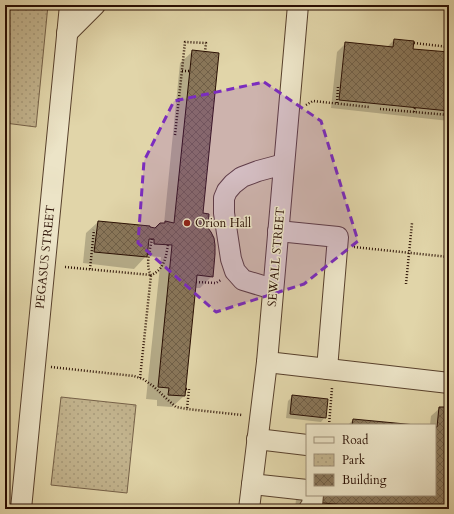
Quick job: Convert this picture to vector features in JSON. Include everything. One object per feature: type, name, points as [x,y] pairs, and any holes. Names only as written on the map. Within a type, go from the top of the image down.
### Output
[{"type":"street","name":"PEGASUS STREET","points":[[21,509],[70,5]]},
{"type":"street","points":[[67,32],[95,5]]},
{"type":"street","name":"SEWALL STREET","points":[[249,509],[266,362],[298,5]]},
{"type":"street","points":[[273,288],[243,280],[235,271],[231,259],[224,213],[224,198],[227,191],[233,184],[242,177],[284,164]]},
{"type":"street","points":[[278,231],[338,237],[327,369]]},
{"type":"street","points":[[266,362],[449,382]]},
{"type":"street","points":[[257,438],[306,445]]},
{"type":"street","points":[[252,484],[306,490]]},
{"type":"street","points":[[309,509],[312,505],[313,496]]},
{"type":"path","points":[[174,135],[185,42],[206,43],[206,52]]},
{"type":"path","points":[[414,43],[449,47]]},
{"type":"path","points":[[182,71],[190,71]]},
{"type":"path","points":[[337,104],[338,86],[341,87]]},
{"type":"path","points":[[303,106],[314,101],[369,107]]},
{"type":"path","points":[[380,108],[449,115]]},
{"type":"path","points":[[414,112],[415,108]]},
{"type":"path","points":[[435,114],[436,110]]},
{"type":"path","points":[[406,284],[412,223]]},
{"type":"path","points":[[90,269],[94,230]]},
{"type":"path","points":[[140,378],[151,274],[148,270],[148,264],[152,239]]},
{"type":"path","points":[[65,267],[151,274],[156,273],[164,263],[168,245]]},
{"type":"path","points":[[347,246],[449,257]]},
{"type":"path","points":[[196,282],[216,283],[224,279]]},
{"type":"path","points":[[35,365],[134,376],[153,386],[176,407],[242,415]]},
{"type":"path","points":[[329,424],[332,388]]},
{"type":"path","points":[[186,389],[190,389],[187,409]]},
{"type":"highlighted area","points":[[264,82],[321,121],[358,241],[304,284],[216,312],[138,243],[144,161],[174,101]]},
{"type":"green space","points":[[5,5],[48,5],[36,127],[5,123]]},
{"type":"green space","points":[[61,397],[136,405],[127,493],[51,485]]},
{"type":"building","points":[[394,39],[414,41],[413,49],[449,52],[449,111],[339,100],[345,42],[393,47]]},
{"type":"building","name":"Orion Hall","points":[[192,50],[219,53],[203,213],[209,214],[208,228],[214,238],[215,254],[213,277],[197,275],[185,396],[168,395],[169,388],[158,387],[172,245],[154,244],[154,239],[149,239],[147,257],[94,252],[98,221],[150,226],[155,228],[160,223],[165,223],[165,221],[174,223]]},
{"type":"building","points":[[292,395],[328,399],[326,418],[290,414]]},
{"type":"building","points":[[439,407],[449,407],[449,509],[343,509],[344,505],[303,501],[306,496],[436,496],[437,427]]},
{"type":"building","points":[[353,419],[406,424],[352,424]]},
{"type":"place","name":"Orion Hall","points":[[187,223]]}]
